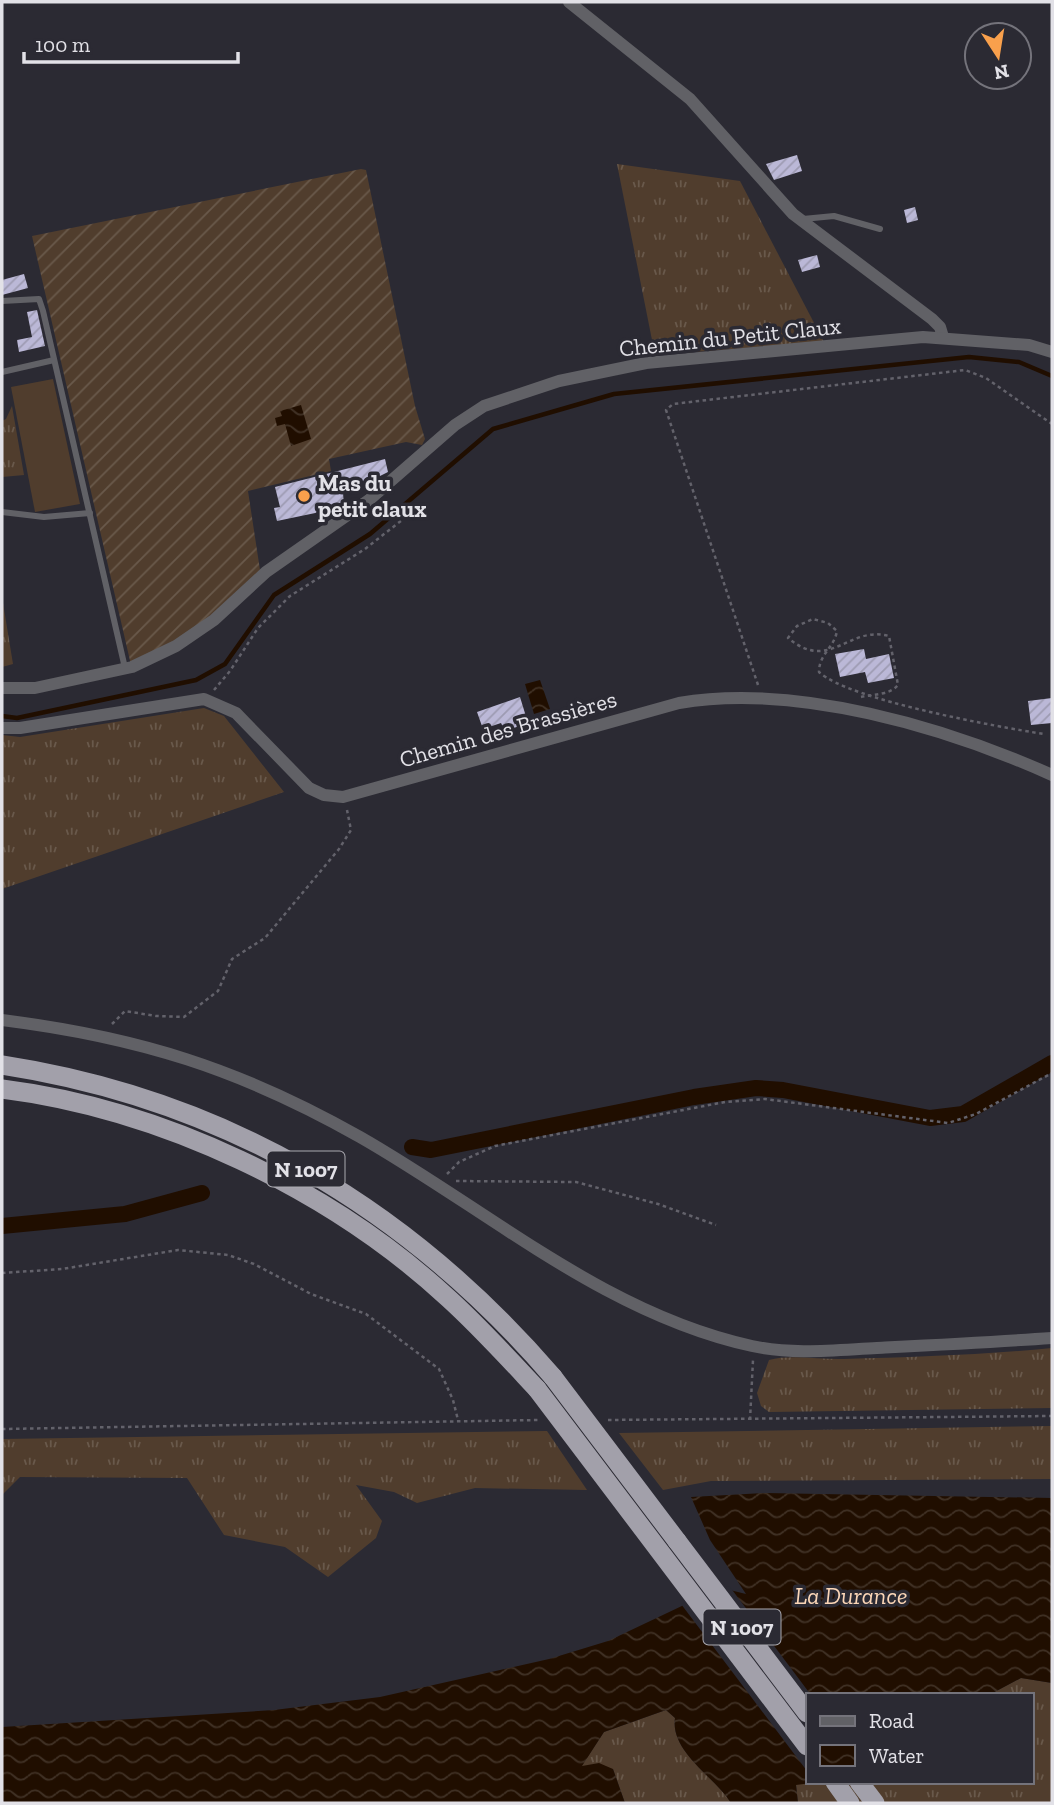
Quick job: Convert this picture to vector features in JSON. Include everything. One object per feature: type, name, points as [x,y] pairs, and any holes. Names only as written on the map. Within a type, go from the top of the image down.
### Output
[{"type":"highway","name":"N 1007","points":[[2,1065],[127,1091],[214,1124],[285,1156],[382,1217],[422,1247],[488,1306],[806,1745]]},
{"type":"highway","name":"N 1007","points":[[2,1089],[42,1096],[128,1118],[177,1134],[279,1179],[326,1206],[407,1263],[545,1383],[806,1712]]},
{"type":"highway","points":[[836,1784],[850,1803]]},
{"type":"highway","points":[[861,1784],[875,1803]]},
{"type":"street","points":[[569,2],[690,99],[773,195],[800,219],[932,318],[940,327],[943,337]]},
{"type":"street","name":"Chemin du Petit Claux","points":[[2,688],[35,688],[125,668],[176,646],[214,620],[266,572],[369,500],[455,425],[484,406],[559,381],[646,363],[943,337],[969,342],[1029,345],[1052,352]]},
{"type":"street","name":"Chemin des Brassières","points":[[343,797],[679,703],[707,698],[762,699],[845,711],[935,729],[1002,752],[1052,775]]},
{"type":"street","points":[[2,728],[20,728],[204,699],[217,702],[236,713],[309,788],[324,795],[343,797]]},
{"type":"street","points":[[2,1020],[79,1029],[175,1053],[269,1089],[360,1137],[598,1285],[654,1316],[755,1347],[815,1351],[1052,1338]]},
{"type":"lane","points":[[800,219],[834,216],[880,229]]},
{"type":"lane","points":[[2,301],[39,299],[125,668]]},
{"type":"lane","points":[[2,372],[54,360]]},
{"type":"lane","points":[[2,512],[44,517],[90,513]]},
{"type":"path","points":[[762,699],[665,415],[666,410],[673,404],[965,370],[986,378],[1052,424]]},
{"type":"path","points":[[204,699],[230,671],[258,628],[290,596],[365,549],[420,506]]},
{"type":"path","points":[[845,711],[862,697],[873,695],[893,691],[898,685],[889,636],[879,633],[828,649],[817,653],[803,651],[788,638],[797,626],[813,619],[828,623],[837,632],[835,642],[828,649],[819,660],[819,672],[829,682],[873,695],[980,724],[1044,734]]},
{"type":"path","points":[[110,1037],[113,1024],[125,1010],[156,1017],[184,1017],[218,991],[232,959],[265,938],[345,840],[351,830],[343,797]]},
{"type":"path","points":[[440,1186],[459,1162],[495,1146],[725,1101],[765,1099],[948,1124],[976,1114],[1052,1073]]},
{"type":"path","points":[[440,1186],[460,1180],[576,1182],[657,1204],[716,1225]]},
{"type":"path","points":[[2,1273],[62,1269],[178,1250],[228,1255],[254,1264],[311,1294],[366,1314],[439,1369],[453,1400],[458,1420],[2,1429]]},
{"type":"path","points":[[755,1347],[750,1420],[1052,1416]]},
{"type":"green space","points":[[617,164],[740,181],[824,342],[655,355]]},
{"type":"green space","points":[[366,170],[415,406],[425,439],[422,445],[406,442],[329,459],[331,471],[248,491],[260,570],[200,624],[169,645],[131,665],[32,236]]},
{"type":"green space","points":[[53,379],[80,504],[35,512],[11,387]]},
{"type":"green space","points":[[12,406],[24,475],[2,477],[2,421],[6,419]]},
{"type":"green space","points":[[2,597],[13,664],[2,667]]},
{"type":"green space","points":[[204,708],[224,716],[284,792],[2,889],[2,735],[20,737]]},
{"type":"green space","points":[[1052,1348],[1052,1408],[769,1412],[761,1406],[757,1393],[769,1360],[778,1358],[844,1359]]},
{"type":"green space","points":[[1052,1426],[1052,1479],[711,1481],[663,1490],[619,1433]]},
{"type":"green space","points":[[547,1431],[587,1490],[475,1488],[417,1503],[394,1492],[356,1485],[382,1521],[376,1538],[328,1577],[285,1547],[224,1535],[187,1478],[20,1477],[2,1495],[2,1439]]},
{"type":"green space","points":[[1021,1678],[1052,1683],[1052,1803],[798,1803],[796,1784],[806,1783],[1033,1784],[1033,1693],[993,1693]]},
{"type":"green space","points":[[666,1710],[675,1718],[675,1730],[686,1753],[731,1803],[625,1803],[613,1769],[581,1767],[604,1732]]},
{"type":"water","points":[[301,405],[311,439],[291,446],[285,424],[277,426],[275,418],[282,416],[280,411]]},
{"type":"water","points":[[540,680],[550,709],[534,714],[525,684]]},
{"type":"water","name":"La Durance","points":[[765,1493],[1052,1498],[1052,1683],[1021,1678],[993,1693],[806,1693],[806,1784],[796,1785],[798,1803],[731,1803],[686,1753],[675,1730],[675,1718],[666,1710],[604,1732],[582,1766],[599,1763],[613,1769],[625,1803],[2,1803],[2,1727],[274,1710],[380,1697],[549,1659],[608,1641],[705,1595],[726,1589],[746,1594],[710,1540],[691,1497]]},
{"type":"pier","points":[[725,1586],[730,1587],[810,1693],[806,1693],[806,1770],[681,1604]]},
{"type":"building","points":[[797,155],[802,171],[774,180],[766,164]]},
{"type":"building","points":[[915,207],[918,220],[907,223],[904,210]]},
{"type":"building","points":[[817,255],[820,267],[802,272],[798,260]]},
{"type":"building","points":[[24,274],[28,288],[2,295],[2,280]]},
{"type":"building","points":[[37,310],[45,346],[19,352],[17,340],[32,337],[27,312]]},
{"type":"building","points":[[385,459],[388,472],[378,477],[378,480],[343,492],[344,507],[277,521],[274,508],[280,507],[275,487]]},
{"type":"building","points":[[864,649],[866,659],[889,654],[894,678],[868,683],[865,672],[840,677],[835,654]]},
{"type":"building","points":[[520,697],[528,723],[505,731],[501,723],[483,729],[477,712]]},
{"type":"building","points":[[1052,698],[1052,723],[1031,725],[1028,701]]},
{"type":"waterway","points":[[2,716],[17,718],[196,680],[225,664],[274,595],[370,534],[493,429],[614,394],[969,357],[1019,362],[1052,376]]},
{"type":"waterway","points":[[412,1147],[431,1150],[694,1097],[756,1088],[783,1090],[930,1118],[963,1114],[1052,1063]]},
{"type":"waterway","points":[[2,1226],[125,1214],[202,1193]]},
{"type":"place","name":"Mas du petit claux","points":[[304,496]]}]
